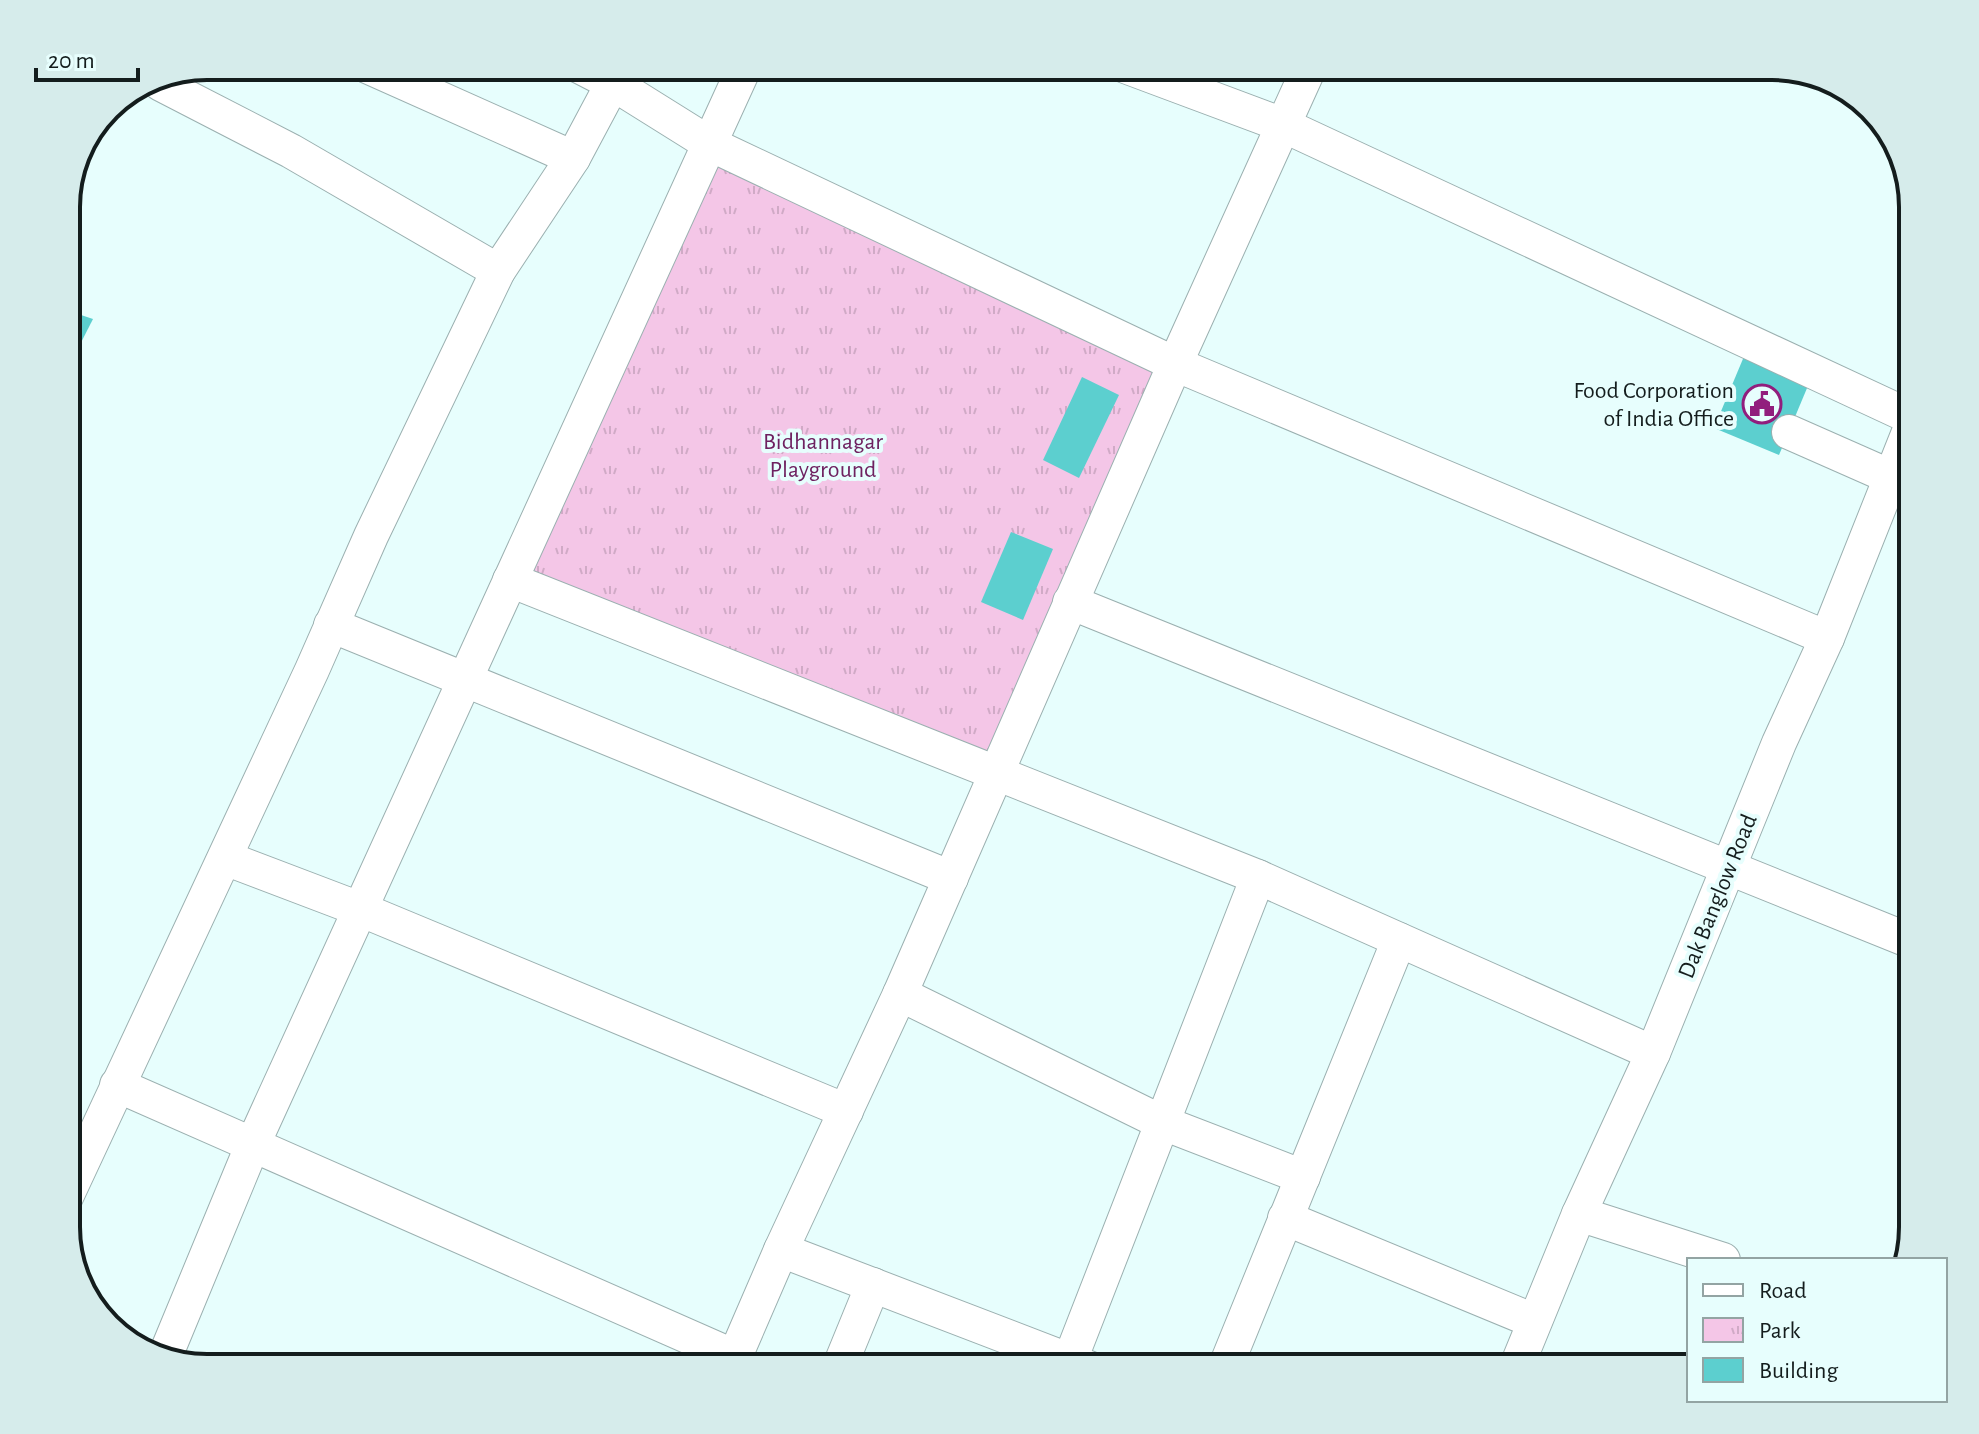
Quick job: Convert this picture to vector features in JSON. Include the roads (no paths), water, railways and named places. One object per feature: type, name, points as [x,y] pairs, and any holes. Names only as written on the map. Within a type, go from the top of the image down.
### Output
[{"type":"street","points":[[398,80],[573,158]]},
{"type":"street","points":[[80,1166],[378,522],[498,271],[573,158],[615,80]]},
{"type":"street","points":[[625,80],[710,144],[1175,364],[1827,638]]},
{"type":"street","points":[[169,1348],[253,1144],[739,80]]},
{"type":"street","points":[[1162,80],[1283,125],[1899,423]]},
{"type":"street","points":[[736,1354],[781,1250],[900,994],[1175,364],[1304,80]]},
{"type":"street","points":[[167,87],[291,151],[498,271]]},
{"type":"street","points":[[1789,432],[1891,477]]},
{"type":"street","name":"Dak Banglow Road","points":[[1521,1354],[1579,1214],[1653,1053],[1899,458]]},
{"type":"street","points":[[510,580],[1258,877],[1653,1053]]},
{"type":"street","points":[[1070,602],[1899,936]]},
{"type":"street","points":[[331,625],[951,878]]},
{"type":"street","points":[[225,858],[362,910],[846,1111]]},
{"type":"street","points":[[1083,1354],[1163,1123],[1258,877]]},
{"type":"street","points":[[1231,1354],[1399,940]]},
{"type":"street","points":[[900,994],[1163,1123],[1303,1177]]},
{"type":"street","points":[[117,1085],[715,1354]]},
{"type":"street","points":[[1579,1214],[1717,1258]]},
{"type":"street","points":[[1285,1218],[1534,1321]]},
{"type":"street","points":[[781,1250],[1054,1354]]},
{"type":"street","points":[[845,1354],[873,1285]]},
{"type":"place","name":"Food Corporation of India Office","points":[[1762,404]]},
{"type":"park label","name":"Bidhannagar Playground","points":[[823,455]]}]
